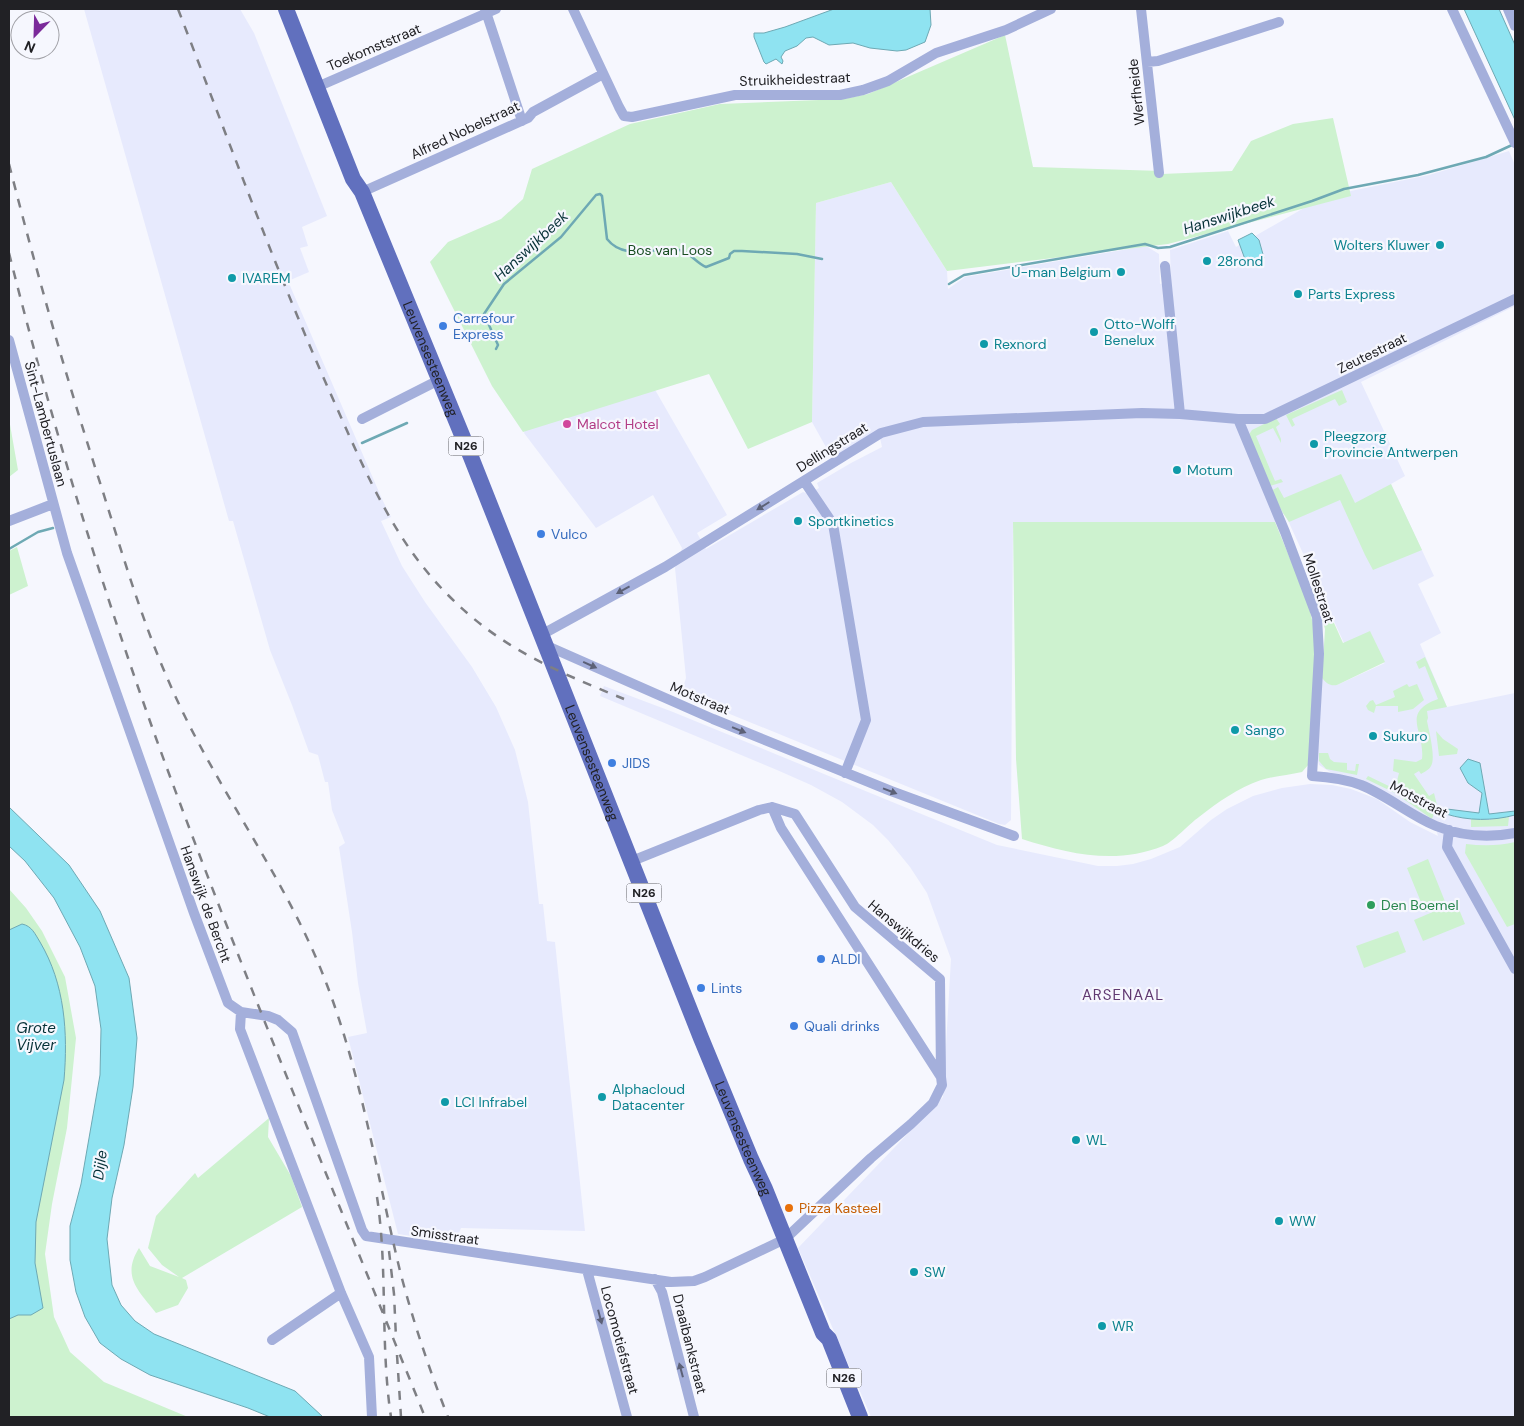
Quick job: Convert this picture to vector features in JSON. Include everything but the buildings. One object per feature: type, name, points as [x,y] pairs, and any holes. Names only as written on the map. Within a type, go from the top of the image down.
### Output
[{"type":"main road","name":"Leuvensesteenweg","points":[[289,9],[360,177],[362,192],[632,861],[701,1038],[823,1333],[829,1339],[860,1417]]},
{"type":"main road","name":"Leuvensesteenweg","points":[[823,1333],[821,1341],[852,1417]]},
{"type":"street","name":"Toekomststraat","points":[[320,85],[486,11],[496,9]]},
{"type":"street","points":[[574,9],[604,74]]},
{"type":"street","name":"Struikheidestraat","points":[[604,74],[624,116],[632,117],[735,95],[840,95],[864,90],[888,81],[936,53],[1006,30],[1052,9]]},
{"type":"street","name":"Werfheide","points":[[1141,9],[1159,173]]},
{"type":"street","points":[[1452,9],[1515,142]]},
{"type":"street","points":[[1508,9],[1515,26]]},
{"type":"street","points":[[486,11],[522,121]]},
{"type":"street","points":[[1147,62],[1279,22]]},
{"type":"street","name":"Alfred Nobelstraat","points":[[362,192],[522,121],[533,112],[604,74]]},
{"type":"street","points":[[1165,266],[1180,414]]},
{"type":"street","name":"Zeutestraat","points":[[1238,419],[1265,419],[1515,299]]},
{"type":"street","name":"Sint-Lambertuslaan","points":[[9,340],[56,516]]},
{"type":"street","points":[[362,419],[439,380]]},
{"type":"street","name":"Dellingstraat","points":[[543,640],[881,433],[923,422],[1142,414],[1180,414],[1238,419]]},
{"type":"street","name":"Mollestraat","points":[[1238,419],[1285,532],[1316,617],[1320,654],[1312,776]]},
{"type":"street","points":[[804,481],[833,524],[866,720],[845,772]]},
{"type":"street","points":[[9,521],[53,504]]},
{"type":"street","name":"Hanswijk de Bercht","points":[[56,516],[70,563],[194,913],[228,1002],[241,1012]]},
{"type":"street","name":"Motstraat","points":[[543,640],[713,719],[890,791],[1014,836]]},
{"type":"street","name":"Motstraat","points":[[1312,776],[1335,778],[1360,784],[1435,826],[1464,835],[1489,836],[1515,833]]},
{"type":"street","points":[[632,861],[760,810],[772,807],[781,828],[941,1077]]},
{"type":"street","name":"Hanswijkdries","points":[[772,807],[795,814],[855,907],[940,979],[942,1085],[933,1103],[785,1239]]},
{"type":"street","points":[[1449,830],[1447,847],[1515,969]]},
{"type":"street","points":[[241,1012],[240,1029],[341,1293],[370,1357],[372,1417]]},
{"type":"street","name":"Smisstraat","points":[[241,1012],[268,1016],[278,1020],[292,1032],[362,1230],[366,1236],[670,1282],[694,1280],[785,1239]]},
{"type":"street","name":"Locomotiefstraat","points":[[587,1270],[627,1417]]},
{"type":"street","name":"Draaibankstraat","points":[[656,1279],[662,1292],[694,1417]]},
{"type":"street","points":[[272,1340],[341,1293]]},
{"type":"shaded area","points":[[84,9],[240,9],[254,33],[327,216],[302,227],[308,246],[300,248],[309,272],[288,281],[391,517],[381,521],[402,566],[425,602],[472,667],[496,707],[515,750],[528,802],[539,904],[543,904],[547,941],[555,942],[585,1231],[461,1228],[455,1243],[398,1234],[348,1037],[367,1033],[339,847],[345,843],[332,810],[328,782],[325,782],[318,755],[309,752],[270,650],[233,521],[229,521]]},
{"type":"shaded area","points":[[1509,151],[1515,165],[1515,306],[1361,382],[1405,476],[1391,484],[1434,576],[1418,584],[1441,633],[1420,644],[1447,707],[1515,693],[1515,1417],[871,1417],[798,1248],[943,1097],[951,959],[927,893],[910,867],[888,840],[873,825],[842,802],[811,785],[777,770],[600,696],[604,686],[673,712],[997,845],[1098,866],[1117,866],[1151,859],[1180,847],[1211,820],[1227,809],[1253,796],[1282,788],[1310,784],[1332,785],[1351,789],[1377,799],[1410,822],[1438,836],[1434,821],[1335,775],[1319,765],[1317,756],[1322,678],[1337,685],[1385,663],[1344,643],[1285,514],[1282,514],[1275,522],[1013,522],[1011,820],[1005,825],[999,824],[681,694],[686,678],[675,568],[682,548],[653,495],[596,528],[524,433],[545,389],[650,381],[727,515],[697,533],[706,549],[803,492],[808,494],[819,488],[817,483],[882,447],[879,433],[832,458],[812,422],[816,203],[891,182],[947,271],[948,289],[965,277],[1146,246],[1159,254],[1160,284],[1171,282],[1170,250],[1228,231],[1236,247],[1311,204],[1336,194],[1429,175]]},
{"type":"green space","name":"Bos van Loos","points":[[1005,35],[1033,167],[1162,171],[1162,174],[1232,171],[1251,141],[1293,124],[1333,118],[1351,196],[1168,244],[947,271],[891,182],[816,203],[812,422],[748,449],[709,374],[523,432],[492,386],[430,262],[448,242],[501,219],[523,199],[532,169],[630,124],[720,104],[844,99],[868,94]]},
{"type":"green space","points":[[1342,390],[1347,402],[1339,406],[1335,399],[1292,419],[1295,425],[1292,427],[1286,415]]},
{"type":"green space","points":[[1276,418],[1280,424],[1276,427],[1281,443],[1273,428],[1256,436],[1275,481],[1281,479],[1283,482],[1270,486],[1248,436],[1252,430]]},
{"type":"green space","points":[[9,419],[18,470],[9,477]]},
{"type":"green space","points":[[1341,474],[1355,503],[1391,484],[1422,550],[1373,570],[1340,500],[1289,522],[1271,491],[1278,487],[1284,498]]},
{"type":"green space","points":[[1013,522],[1275,522],[1307,600],[1314,627],[1316,649],[1309,764],[1302,772],[1271,777],[1236,791],[1206,811],[1167,844],[1145,852],[1128,855],[1092,855],[1057,849],[1022,839],[1016,759]]},
{"type":"green space","points":[[17,547],[28,586],[9,595],[9,551]]},
{"type":"green space","points":[[1317,585],[1343,643],[1370,631],[1385,662],[1337,685],[1330,685],[1322,678],[1325,629],[1312,588]]},
{"type":"green space","points":[[1425,657],[1447,707],[1427,711],[1432,762],[1426,771],[1421,774],[1419,771],[1414,774],[1429,796],[1434,793],[1437,805],[1432,819],[1395,793],[1366,779],[1368,776],[1395,789],[1399,773],[1393,771],[1394,759],[1416,762],[1422,759],[1417,717],[1420,710],[1427,704],[1438,699],[1425,666],[1419,669],[1416,662]]},
{"type":"green space","points":[[1407,684],[1409,687],[1417,684],[1424,700],[1413,709],[1398,712],[1398,706],[1376,706],[1374,713],[1368,710],[1366,706],[1370,701],[1373,700],[1376,705],[1395,697],[1393,691]]},
{"type":"green space","points":[[1436,731],[1443,739],[1458,749],[1457,754],[1439,756]]},
{"type":"green space","points":[[1319,753],[1328,753],[1330,759],[1334,762],[1347,763],[1347,770],[1355,771],[1356,764],[1359,764],[1357,775],[1326,769],[1319,761]]},
{"type":"green space","points":[[1509,817],[1508,826],[1471,827],[1471,819],[1488,820]]},
{"type":"green space","points":[[1515,842],[1515,924],[1507,927],[1465,853],[1466,844],[1490,845]]},
{"type":"green space","points":[[1428,859],[1446,904],[1425,912],[1407,868]]},
{"type":"green space","points":[[9,889],[26,908],[42,931],[65,977],[76,1038],[67,1128],[52,1204],[45,1254],[54,1317],[70,1352],[104,1382],[188,1417],[9,1417]]},
{"type":"green space","points":[[1456,902],[1465,924],[1423,941],[1414,920]]},
{"type":"green space","points":[[1398,931],[1406,952],[1364,968],[1356,946]]},
{"type":"green space","points":[[269,1118],[268,1137],[291,1176],[302,1207],[182,1278],[186,1280],[188,1288],[178,1305],[156,1313],[134,1283],[132,1267],[139,1248],[150,1266],[179,1277],[162,1265],[148,1248],[156,1216],[195,1173],[198,1178]]},
{"type":"water","points":[[834,9],[930,9],[931,25],[925,42],[906,50],[870,48],[853,43],[829,45],[813,37],[806,38],[797,46],[785,51],[781,57],[782,64],[776,59],[766,64],[764,62],[754,33],[764,33],[785,27]]},
{"type":"water","points":[[1464,9],[1499,9],[1515,45],[1515,120]]},
{"type":"water","points":[[1252,233],[1259,240],[1264,258],[1259,264],[1249,265],[1246,262],[1238,240]]},
{"type":"water","points":[[1468,759],[1480,763],[1489,814],[1515,811],[1515,815],[1480,819],[1446,814],[1447,809],[1479,813],[1482,793],[1468,783],[1460,768]]},
{"type":"water","name":"Dijle","points":[[9,807],[69,865],[100,911],[129,978],[137,1038],[133,1087],[124,1145],[112,1198],[107,1239],[112,1285],[121,1305],[135,1321],[154,1334],[295,1391],[323,1417],[270,1417],[150,1375],[121,1359],[100,1343],[85,1317],[76,1292],[70,1260],[70,1226],[81,1184],[100,1075],[101,1029],[95,986],[80,947],[54,898],[25,861],[9,846]]},
{"type":"water","name":"Grote Vijver","points":[[22,924],[31,928],[35,933],[55,975],[63,1009],[65,1062],[64,1080],[36,1222],[35,1263],[43,1308],[31,1315],[18,1315],[9,1319],[9,930]]},
{"type":"waterway","name":"Hanswijkbeek","points":[[949,284],[964,275],[1145,244],[1158,248],[1170,247],[1344,189],[1418,175],[1486,157],[1512,145]]},
{"type":"waterway","name":"Hanswijkbeek","points":[[496,349],[498,345],[484,314],[504,284],[561,237],[596,195],[600,194],[602,196],[607,239],[614,246],[623,250],[632,252],[679,250],[706,267],[729,258],[730,254],[734,251],[797,254],[822,259]]},
{"type":"waterway","name":"Hanswijkbeek","points":[[362,443],[407,423]]},
{"type":"waterway","name":"Hanswijkbeek","points":[[9,549],[38,532],[53,528]]},
{"type":"railway","points":[[178,9],[288,294],[328,388],[365,470],[393,523],[409,548],[448,595],[488,630],[552,668],[624,699]]},
{"type":"railway","points":[[9,164],[77,411],[150,636],[187,721],[292,907],[327,985],[350,1055],[405,1290],[434,1381],[448,1417]]},
{"type":"railway","points":[[9,253],[60,442],[98,567],[139,691],[192,836],[257,1003],[425,1417]]},
{"type":"railway","points":[[377,1197],[391,1417]]},
{"type":"railway","points":[[389,1251],[394,1294],[396,1338]]},
{"type":"railway","points":[[397,1355],[401,1417]]},
{"type":"place","name":"Wolters Kluwer","points":[[1440,245]]},
{"type":"place","name":"28rond","points":[[1207,261]]},
{"type":"place","name":"U-man Belgium","points":[[1121,272]]},
{"type":"place","name":"IVAREM","points":[[232,278]]},
{"type":"place","name":"Parts Express","points":[[1298,294]]},
{"type":"place","name":"Carrefour Express","points":[[443,326]]},
{"type":"place","name":"Otto-Wolff Benelux","points":[[1094,332]]},
{"type":"place","name":"Rexnord","points":[[984,344]]},
{"type":"place","name":"Malcot Hotel","points":[[567,424]]},
{"type":"place","name":"Pleegzorg Provincie Antwerpen","points":[[1314,444]]},
{"type":"place","name":"Motum","points":[[1177,470]]},
{"type":"place","name":"Sportkinetics","points":[[798,521]]},
{"type":"place","name":"Vulco","points":[[541,534]]},
{"type":"place","name":"Sango","points":[[1235,730]]},
{"type":"place","name":"Sukuro","points":[[1373,736]]},
{"type":"place","name":"JIDS","points":[[612,763]]},
{"type":"place","name":"Den Boemel","points":[[1371,905]]},
{"type":"place","name":"ALDI","points":[[821,959]]},
{"type":"place","name":"Lints","points":[[701,988]]},
{"type":"place","name":"Quali drinks","points":[[794,1026]]},
{"type":"place","name":"Alphacloud Datacenter","points":[[602,1097]]},
{"type":"place","name":"LCI Infrabel","points":[[445,1102]]},
{"type":"place","name":"WL","points":[[1076,1140]]},
{"type":"place","name":"Pizza Kasteel","points":[[789,1208]]},
{"type":"place","name":"WW","points":[[1279,1221]]},
{"type":"place","name":"SW","points":[[914,1272]]},
{"type":"place","name":"WR","points":[[1102,1326]]},
{"type":"district","name":"ARSENAAL","points":[[1123,995]]}]
